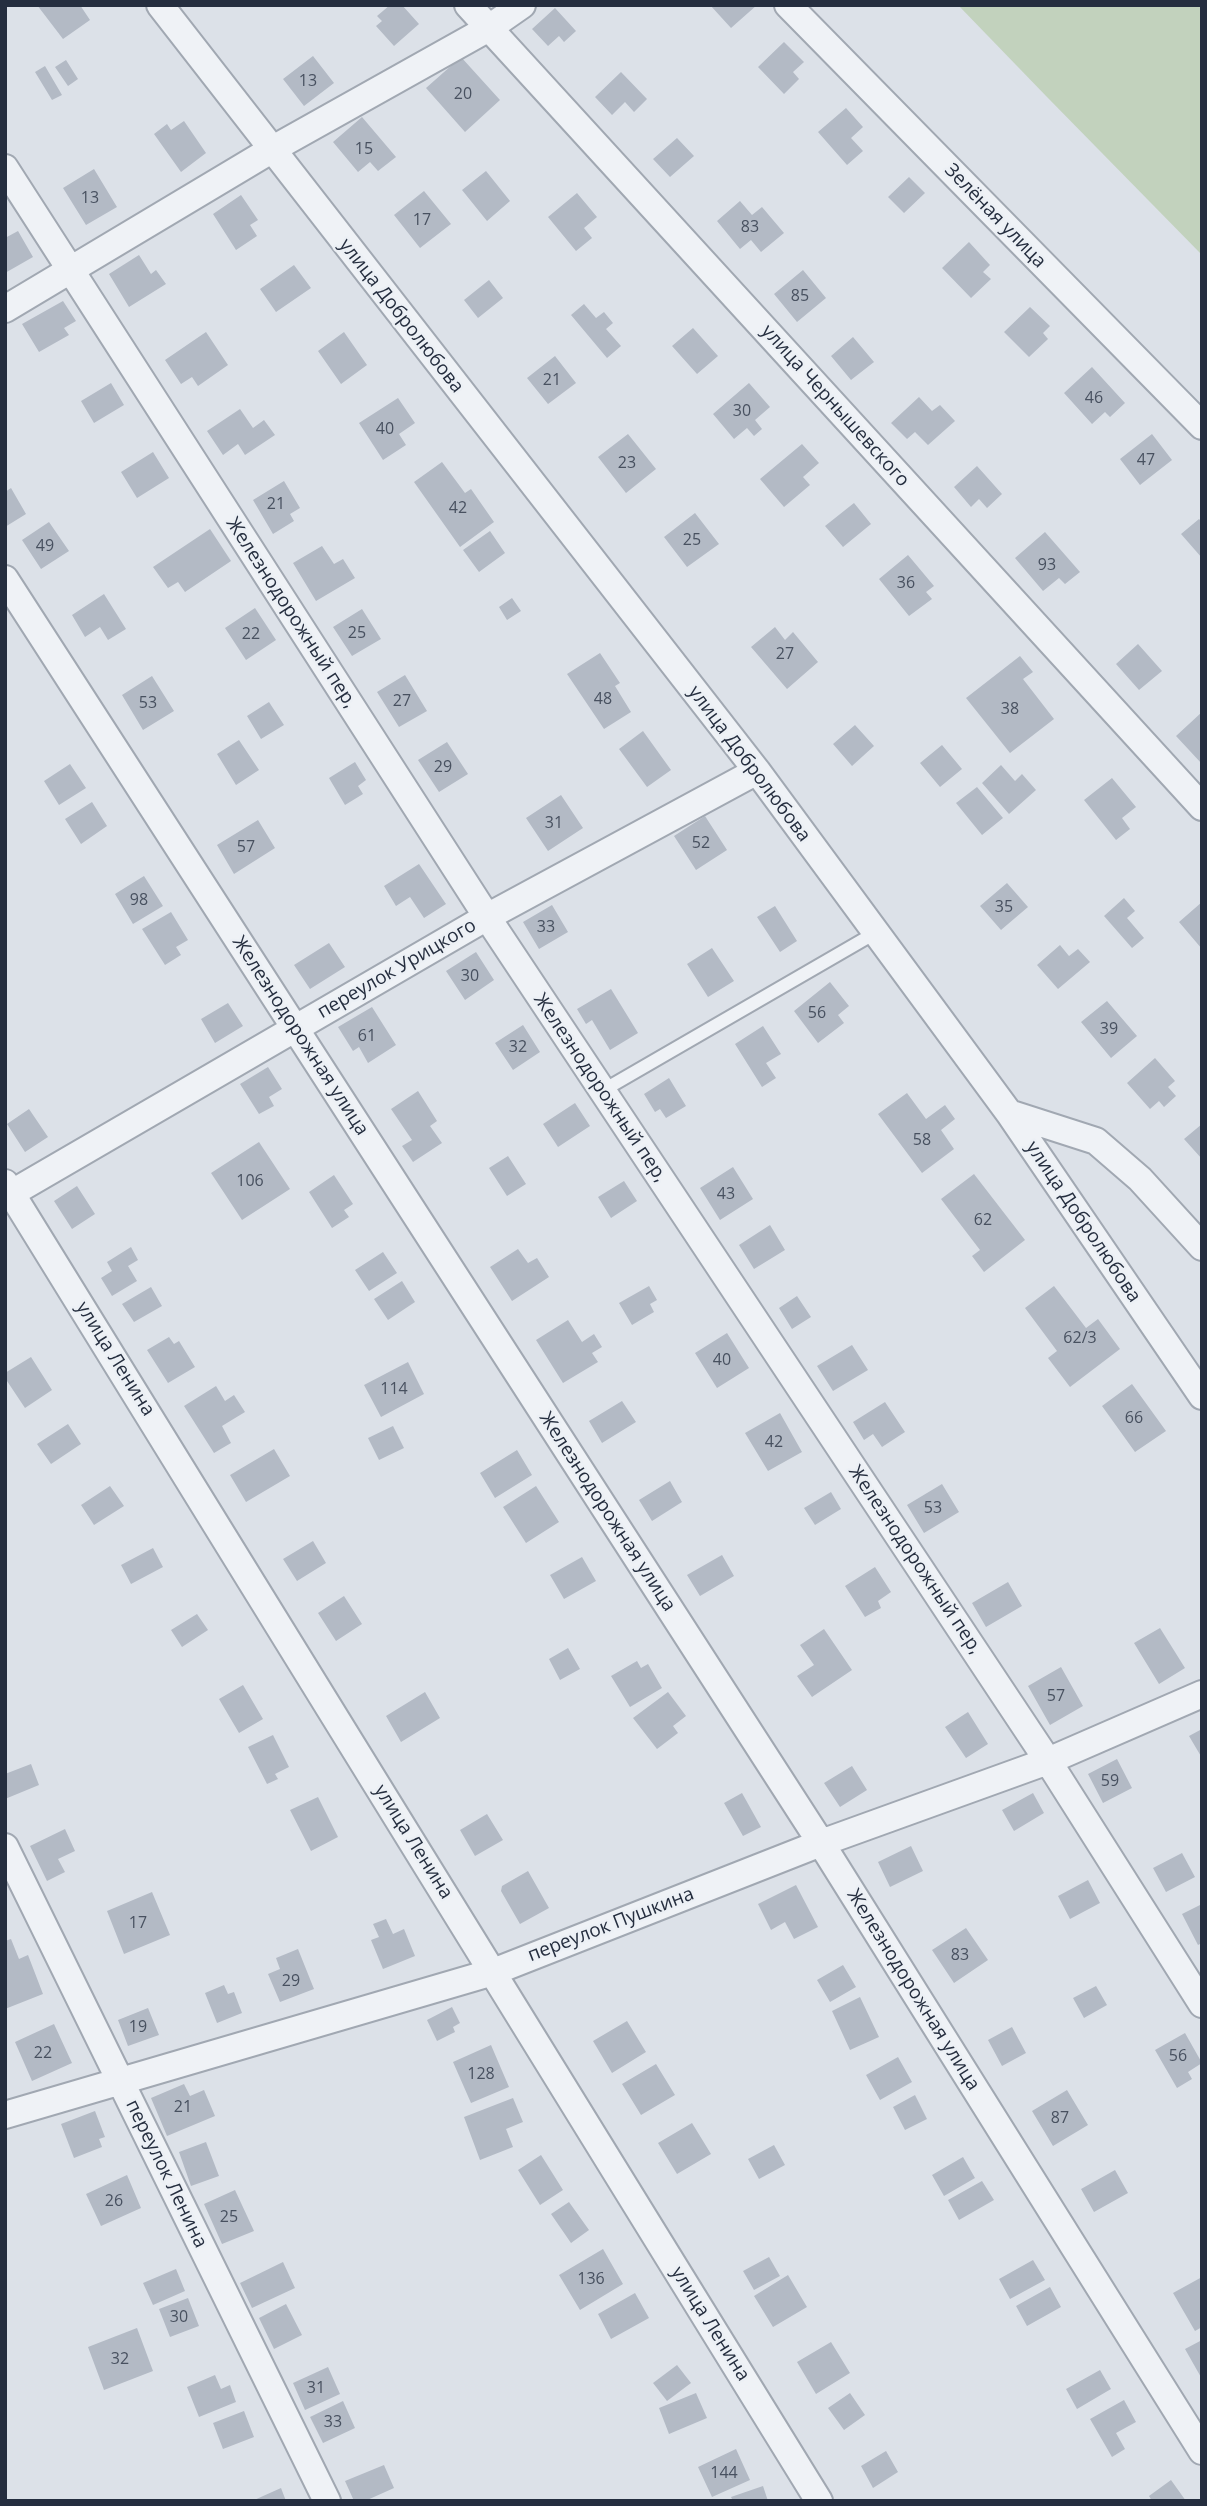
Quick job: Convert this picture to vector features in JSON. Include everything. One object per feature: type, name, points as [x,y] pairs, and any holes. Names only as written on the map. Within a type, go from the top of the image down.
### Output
[{"type":"street","name":"улица Добролюбова","points":[[160,5],[757,771],[1009,1114],[1202,1396]]},
{"type":"street","name":"улица Чернышевского","points":[[468,5],[1202,807]]},
{"type":"street","points":[[5,309],[271,150],[489,28],[522,5]]},
{"type":"street","name":"Зелёная улица","points":[[788,5],[1202,426]]},
{"type":"street","name":"Железнодорожный пер,","points":[[5,168],[487,917],[1048,1761],[1202,2004]]},
{"type":"street","name":"Железнодорожная улица","points":[[5,579],[821,1843],[1202,2451]]},
{"type":"street","name":"переулок Урицкого","points":[[8,1190],[296,1029],[487,917],[757,771]]},
{"type":"street","points":[[1009,1114],[1096,1141],[1140,1180],[1202,1247]]},
{"type":"street","name":"улица Ленина","points":[[8,1190],[820,2501]]},
{"type":"street","name":"переулок Пушкина","points":[[5,2115],[493,1972],[821,1843],[1048,1761],[1202,1694]]},
{"type":"street","name":"переулок Ленина","points":[[5,1847],[327,2501]]},
{"type":"lane","points":[[602,1091],[875,933]]},
{"type":"green space","points":[[958,5],[1202,5],[1202,255],[1047,97]]},
{"type":"building","points":[[37,5],[80,5],[90,20],[63,39]]},
{"type":"building","points":[[390,5],[402,5],[419,24],[394,46],[376,26],[382,21],[377,16]]},
{"type":"building","points":[[710,5],[757,5],[731,28]]},
{"type":"building","points":[[555,8],[576,31],[564,42],[559,36],[548,46],[532,29]]},
{"type":"building","points":[[784,42],[804,62],[793,72],[799,79],[784,94],[758,67]]},
{"type":"building","points":[[313,56],[334,83],[304,106],[283,79]]},
{"type":"building","points":[[461,57],[500,100],[465,132],[426,88]]},
{"type":"building","points":[[66,60],[78,79],[68,86],[55,67]]},
{"type":"building","points":[[45,66],[62,95],[52,100],[35,72]]},
{"type":"building","points":[[621,72],[647,99],[634,112],[625,102],[612,115],[595,97]]},
{"type":"building","points":[[846,108],[863,127],[851,138],[863,151],[847,165],[818,132]]},
{"type":"building","points":[[362,117],[396,157],[378,171],[370,162],[358,172],[333,142]]},
{"type":"building","points":[[184,121],[206,153],[181,172],[154,134],[167,124],[171,130]]},
{"type":"building","points":[[677,138],[694,156],[670,177],[653,159]]},
{"type":"building","points":[[94,169],[117,207],[86,225],[63,188]]},
{"type":"building","points":[[486,171],[510,201],[487,221],[462,190]]},
{"type":"building","points":[[909,177],[925,193],[904,213],[888,197]]},
{"type":"building","points":[[424,191],[451,224],[420,248],[394,215]]},
{"type":"building","points":[[577,193],[597,217],[584,228],[592,238],[576,251],[548,217]]},
{"type":"building","points":[[241,195],[258,220],[250,225],[257,236],[236,250],[213,214]]},
{"type":"building","points":[[740,201],[752,215],[762,207],[784,233],[761,252],[751,240],[740,249],[717,221]]},
{"type":"building","points":[[18,231],[33,257],[5,273],[5,238]]},
{"type":"building","points":[[969,242],[990,265],[983,272],[991,279],[971,298],[942,268]]},
{"type":"building","points":[[139,255],[151,274],[156,270],[166,284],[129,307],[109,274]]},
{"type":"building","points":[[294,265],[311,288],[276,312],[260,289]]},
{"type":"building","points":[[803,270],[826,298],[797,322],[774,294]]},
{"type":"building","points":[[489,280],[503,298],[478,318],[464,300]]},
{"type":"building","points":[[63,301],[76,321],[64,328],[69,335],[39,352],[22,324]]},
{"type":"building","points":[[584,304],[596,318],[604,312],[613,323],[606,329],[621,346],[607,358],[571,315]]},
{"type":"building","points":[[1030,307],[1050,326],[1043,333],[1048,339],[1029,357],[1004,332]]},
{"type":"building","points":[[693,328],[718,356],[697,374],[672,346]]},
{"type":"building","points":[[206,332],[228,365],[198,386],[192,377],[181,384],[165,360]]},
{"type":"building","points":[[344,332],[367,365],[341,384],[318,351]]},
{"type":"building","points":[[853,337],[874,362],[851,380],[831,356]]},
{"type":"building","points":[[555,356],[576,383],[548,404],[527,378]]},
{"type":"building","points":[[1092,367],[1125,403],[1110,417],[1105,412],[1092,424],[1064,393]]},
{"type":"building","points":[[111,383],[124,405],[94,423],[81,401]]},
{"type":"building","points":[[749,383],[770,407],[755,420],[762,429],[754,436],[747,428],[734,439],[713,414]]},
{"type":"building","points":[[919,397],[932,411],[940,405],[955,421],[928,445],[915,432],[907,439],[891,423]]},
{"type":"building","points":[[398,398],[415,423],[399,434],[406,445],[383,460],[359,423]]},
{"type":"building","points":[[240,409],[253,428],[264,420],[275,435],[245,455],[238,444],[223,455],[207,431]]},
{"type":"building","points":[[628,434],[656,469],[626,493],[598,457]]},
{"type":"building","points":[[1152,434],[1172,460],[1140,485],[1120,459]]},
{"type":"building","points":[[802,444],[819,463],[803,477],[810,485],[784,507],[760,479]]},
{"type":"building","points":[[153,452],[169,478],[137,498],[121,472]]},
{"type":"building","points":[[442,462],[465,493],[471,489],[494,522],[460,547],[414,482]]},
{"type":"building","points":[[977,466],[1002,494],[987,508],[979,499],[971,507],[954,487]]},
{"type":"building","points":[[284,481],[300,508],[290,514],[294,521],[273,534],[253,500]]},
{"type":"building","points":[[11,488],[26,514],[5,527],[5,492]]},
{"type":"building","points":[[854,503],[871,524],[843,547],[825,526]]},
{"type":"building","points":[[695,513],[719,544],[687,567],[664,537]]},
{"type":"building","points":[[1199,519],[1202,522],[1202,558],[1181,534]]},
{"type":"building","points":[[49,522],[69,551],[41,569],[22,540]]},
{"type":"building","points":[[210,529],[231,561],[185,592],[178,582],[168,588],[153,567]]},
{"type":"building","points":[[490,531],[505,553],[479,572],[463,550]]},
{"type":"building","points":[[1045,532],[1080,572],[1065,584],[1059,578],[1043,591],[1015,558]]},
{"type":"building","points":[[322,546],[334,564],[343,559],[355,578],[316,601],[293,563]]},
{"type":"building","points":[[908,555],[934,586],[926,592],[932,599],[909,616],[879,579]]},
{"type":"building","points":[[104,594],[126,629],[108,640],[100,627],[85,637],[72,615]]},
{"type":"building","points":[[512,598],[521,611],[507,620],[499,607]]},
{"type":"building","points":[[255,608],[276,640],[246,660],[225,628]]},
{"type":"building","points":[[362,609],[381,639],[352,656],[333,627]]},
{"type":"building","points":[[775,627],[785,640],[793,632],[818,662],[787,689],[751,647]]},
{"type":"building","points":[[1138,644],[1162,671],[1139,690],[1116,664]]},
{"type":"building","points":[[600,653],[620,683],[615,686],[631,712],[604,729],[567,674]]},
{"type":"building","points":[[1020,656],[1033,672],[1023,679],[1054,719],[1010,753],[966,698]]},
{"type":"building","points":[[405,675],[427,711],[399,727],[377,692]]},
{"type":"building","points":[[152,676],[174,711],[143,730],[122,695]]},
{"type":"building","points":[[269,702],[284,725],[261,739],[247,716]]},
{"type":"building","points":[[1202,712],[1202,764],[1176,736]]},
{"type":"building","points":[[855,725],[874,746],[852,766],[833,744]]},
{"type":"building","points":[[643,731],[671,770],[647,787],[619,749]]},
{"type":"building","points":[[239,740],[259,770],[236,785],[217,754]]},
{"type":"building","points":[[447,742],[468,774],[439,792],[418,760]]},
{"type":"building","points":[[942,745],[962,769],[940,787],[920,763]]},
{"type":"building","points":[[355,762],[366,780],[358,786],[363,794],[345,805],[329,778]]},
{"type":"building","points":[[70,764],[86,788],[59,805],[44,781]]},
{"type":"building","points":[[1001,765],[1015,781],[1022,774],[1036,790],[1009,814],[982,783]]},
{"type":"building","points":[[1112,778],[1136,807],[1122,818],[1130,829],[1116,840],[1084,800]]},
{"type":"building","points":[[977,787],[1003,818],[982,835],[956,803]]},
{"type":"building","points":[[561,795],[583,828],[548,851],[526,818]]},
{"type":"building","points":[[92,802],[107,826],[81,844],[65,819]]},
{"type":"building","points":[[705,816],[727,850],[696,870],[674,836]]},
{"type":"building","points":[[258,820],[275,848],[234,874],[217,845]]},
{"type":"building","points":[[419,864],[446,904],[424,918],[410,897],[396,906],[384,886]]},
{"type":"building","points":[[144,876],[163,906],[133,924],[115,894]]},
{"type":"building","points":[[1007,883],[1028,907],[1001,930],[980,906]]},
{"type":"building","points":[[1124,898],[1135,911],[1127,918],[1144,938],[1132,948],[1104,916]]},
{"type":"building","points":[[1202,902],[1202,949],[1179,922]]},
{"type":"building","points":[[552,905],[568,932],[539,949],[523,922]]},
{"type":"building","points":[[775,906],[797,941],[780,952],[757,917]]},
{"type":"building","points":[[171,912],[188,940],[176,947],[181,955],[165,965],[142,929]]},
{"type":"building","points":[[329,943],[345,967],[310,989],[294,965]]},
{"type":"building","points":[[1060,945],[1069,956],[1078,949],[1090,962],[1058,989],[1037,965]]},
{"type":"building","points":[[712,948],[734,981],[708,997],[687,964]]},
{"type":"building","points":[[476,952],[494,980],[465,1000],[446,971]]},
{"type":"building","points":[[830,982],[849,1006],[838,1015],[844,1023],[818,1043],[794,1011]]},
{"type":"building","points":[[611,989],[638,1033],[610,1050],[592,1020],[586,1024],[577,1009]]},
{"type":"building","points":[[1107,1001],[1137,1036],[1111,1058],[1081,1022]]},
{"type":"building","points":[[228,1003],[243,1026],[215,1043],[201,1019]]},
{"type":"building","points":[[372,1007],[396,1045],[368,1063],[359,1047],[353,1051],[338,1027]]},
{"type":"building","points":[[523,1025],[540,1052],[513,1070],[495,1043]]},
{"type":"building","points":[[763,1026],[781,1054],[766,1063],[776,1078],[762,1087],[735,1044]]},
{"type":"building","points":[[1155,1058],[1175,1081],[1168,1087],[1176,1096],[1164,1107],[1159,1101],[1150,1109],[1127,1083]]},
{"type":"building","points":[[268,1067],[282,1089],[269,1097],[274,1106],[259,1114],[240,1084]]},
{"type":"building","points":[[669,1078],[686,1106],[666,1118],[660,1109],[655,1112],[644,1094]]},
{"type":"building","points":[[418,1091],[437,1121],[430,1126],[442,1143],[413,1162],[402,1146],[412,1140],[391,1109]]},
{"type":"building","points":[[907,1093],[926,1119],[945,1105],[955,1119],[941,1130],[954,1149],[922,1173],[878,1114]]},
{"type":"building","points":[[575,1103],[590,1126],[558,1147],[543,1124]]},
{"type":"building","points":[[29,1109],[48,1137],[25,1152],[7,1124]]},
{"type":"building","points":[[1202,1124],[1202,1159],[1184,1139]]},
{"type":"building","points":[[259,1142],[290,1189],[242,1220],[211,1173]]},
{"type":"building","points":[[508,1156],[526,1184],[507,1196],[489,1168]]},
{"type":"building","points":[[733,1167],[753,1199],[720,1220],[700,1188]]},
{"type":"building","points":[[974,1174],[1025,1240],[984,1272],[972,1256],[980,1250],[941,1199]]},
{"type":"building","points":[[334,1175],[353,1204],[344,1210],[349,1217],[332,1228],[309,1192]]},
{"type":"building","points":[[624,1181],[637,1201],[611,1218],[598,1197]]},
{"type":"building","points":[[77,1186],[95,1214],[72,1229],[54,1201]]},
{"type":"building","points":[[770,1225],[785,1250],[754,1269],[739,1245]]},
{"type":"building","points":[[131,1247],[138,1260],[128,1266],[137,1281],[112,1296],[101,1278],[112,1271],[107,1262]]},
{"type":"building","points":[[518,1249],[528,1263],[537,1258],[549,1277],[512,1301],[490,1267]]},
{"type":"building","points":[[383,1252],[397,1273],[369,1291],[355,1270]]},
{"type":"building","points":[[402,1281],[415,1302],[388,1320],[374,1299]]},
{"type":"building","points":[[649,1286],[657,1300],[650,1304],[654,1312],[632,1325],[619,1303]]},
{"type":"building","points":[[1054,1286],[1086,1328],[1098,1319],[1120,1349],[1070,1387],[1048,1358],[1057,1351],[1025,1308]]},
{"type":"building","points":[[151,1287],[162,1306],[134,1322],[122,1304]]},
{"type":"building","points":[[797,1296],[811,1317],[792,1329],[779,1308]]},
{"type":"building","points":[[568,1320],[582,1342],[594,1334],[602,1347],[592,1353],[598,1362],[563,1383],[536,1340]]},
{"type":"building","points":[[727,1333],[749,1368],[717,1388],[695,1353]]},
{"type":"building","points":[[169,1337],[174,1344],[179,1341],[195,1367],[168,1383],[147,1350]]},
{"type":"building","points":[[852,1345],[868,1370],[833,1391],[817,1366]]},
{"type":"building","points":[[31,1357],[52,1390],[25,1408],[5,1378],[5,1373]]},
{"type":"building","points":[[408,1362],[424,1394],[381,1417],[364,1385]]},
{"type":"building","points":[[1132,1384],[1166,1431],[1135,1452],[1102,1406]]},
{"type":"building","points":[[216,1386],[225,1401],[234,1395],[245,1412],[222,1426],[231,1443],[214,1453],[184,1406]]},
{"type":"building","points":[[622,1401],[636,1422],[602,1443],[589,1421]]},
{"type":"building","points":[[885,1402],[905,1432],[882,1447],[873,1434],[864,1440],[853,1422]]},
{"type":"building","points":[[780,1413],[802,1452],[768,1471],[745,1433]]},
{"type":"building","points":[[68,1424],[81,1444],[51,1464],[37,1444]]},
{"type":"building","points":[[393,1426],[404,1448],[379,1460],[368,1438]]},
{"type":"building","points":[[274,1449],[290,1476],[246,1502],[230,1475]]},
{"type":"building","points":[[517,1450],[532,1475],[495,1498],[480,1473]]},
{"type":"building","points":[[670,1481],[682,1502],[652,1521],[639,1500]]},
{"type":"building","points":[[942,1484],[959,1512],[924,1533],[907,1505]]},
{"type":"building","points":[[110,1486],[124,1506],[94,1525],[81,1505]]},
{"type":"building","points":[[536,1486],[559,1522],[526,1543],[503,1507]]},
{"type":"building","points":[[831,1492],[841,1509],[815,1525],[804,1508]]},
{"type":"building","points":[[313,1541],[326,1563],[297,1581],[283,1559]]},
{"type":"building","points":[[153,1548],[163,1567],[131,1584],[121,1565]]},
{"type":"building","points":[[722,1555],[734,1576],[700,1596],[687,1575]]},
{"type":"building","points":[[582,1557],[596,1581],[564,1599],[550,1575]]},
{"type":"building","points":[[875,1567],[891,1592],[878,1601],[881,1608],[865,1617],[845,1586]]},
{"type":"building","points":[[1008,1582],[1022,1606],[986,1627],[972,1603]]},
{"type":"building","points":[[344,1596],[362,1624],[336,1641],[318,1613]]},
{"type":"building","points":[[197,1614],[208,1630],[182,1647],[171,1630]]},
{"type":"building","points":[[1160,1628],[1185,1668],[1159,1684],[1134,1643]]},
{"type":"building","points":[[824,1629],[852,1670],[812,1697],[797,1676],[814,1665],[800,1645]]},
{"type":"building","points":[[568,1648],[580,1669],[560,1680],[549,1659]]},
{"type":"building","points":[[637,1661],[641,1668],[648,1664],[662,1688],[630,1707],[611,1676]]},
{"type":"building","points":[[1061,1667],[1083,1706],[1050,1725],[1028,1686]]},
{"type":"building","points":[[243,1685],[263,1719],[239,1733],[219,1699]]},
{"type":"building","points":[[425,1692],[440,1718],[401,1742],[386,1716]]},
{"type":"building","points":[[668,1692],[686,1716],[673,1726],[678,1733],[657,1749],[633,1718]]},
{"type":"building","points":[[968,1712],[988,1744],[966,1758],[945,1727]]},
{"type":"building","points":[[1202,1729],[1202,1758],[1189,1736]]},
{"type":"building","points":[[273,1735],[289,1767],[275,1774],[278,1779],[267,1784],[248,1747]]},
{"type":"building","points":[[1117,1759],[1132,1788],[1103,1803],[1088,1774]]},
{"type":"building","points":[[31,1764],[39,1785],[5,1799],[5,1774]]},
{"type":"building","points":[[852,1766],[867,1790],[840,1807],[824,1783]]},
{"type":"building","points":[[742,1793],[761,1827],[743,1836],[724,1803]]},
{"type":"building","points":[[1033,1793],[1044,1813],[1014,1831],[1002,1810]]},
{"type":"building","points":[[318,1797],[338,1837],[311,1851],[290,1810]]},
{"type":"building","points":[[487,1814],[503,1840],[475,1856],[460,1830]]},
{"type":"building","points":[[65,1829],[75,1851],[58,1859],[65,1872],[47,1881],[30,1846]]},
{"type":"building","points":[[911,1846],[923,1871],[890,1887],[878,1862]]},
{"type":"building","points":[[1182,1853],[1195,1877],[1166,1892],[1153,1868]]},
{"type":"building","points":[[528,1871],[549,1908],[520,1924],[501,1891],[502,1886]]},
{"type":"building","points":[[1088,1880],[1100,1903],[1070,1919],[1058,1896]]},
{"type":"building","points":[[796,1885],[818,1927],[794,1939],[785,1922],[771,1930],[758,1904]]},
{"type":"building","points":[[152,1892],[170,1935],[124,1954],[107,1911]]},
{"type":"building","points":[[1202,1904],[1202,1943],[1198,1945],[1182,1914]]},
{"type":"building","points":[[386,1919],[393,1934],[404,1929],[415,1956],[383,1969],[371,1940],[379,1937],[373,1924]]},
{"type":"building","points":[[966,1928],[988,1960],[954,1983],[932,1950]]},
{"type":"building","points":[[11,1939],[19,1959],[28,1955],[43,1994],[5,2009],[5,1941]]},
{"type":"building","points":[[298,1949],[314,1989],[280,2002],[268,1974],[280,1969],[276,1958]]},
{"type":"building","points":[[843,1965],[856,1987],[830,2002],[817,1980]]},
{"type":"building","points":[[224,1985],[228,1994],[234,1992],[242,2013],[217,2023],[205,1993]]},
{"type":"building","points":[[1096,1986],[1107,2005],[1084,2018],[1073,1998]]},
{"type":"building","points":[[860,1997],[879,2037],[850,2050],[832,2011]]},
{"type":"building","points":[[452,2007],[460,2023],[453,2027],[455,2032],[437,2041],[427,2020]]},
{"type":"building","points":[[148,2008],[159,2035],[128,2046],[118,2020]]},
{"type":"building","points":[[627,2021],[646,2052],[612,2073],[593,2041]]},
{"type":"building","points":[[54,2024],[72,2063],[32,2081],[15,2042]]},
{"type":"building","points":[[1012,2027],[1026,2053],[1002,2066],[988,2040]]},
{"type":"building","points":[[1185,2033],[1202,2063],[1188,2072],[1192,2079],[1177,2088],[1155,2050]]},
{"type":"building","points":[[491,2045],[509,2087],[471,2103],[453,2062]]},
{"type":"building","points":[[898,2057],[912,2082],[880,2100],[866,2075]]},
{"type":"building","points":[[656,2064],[675,2095],[641,2115],[622,2084]]},
{"type":"building","points":[[184,2084],[190,2096],[204,2090],[215,2116],[167,2136],[151,2098]]},
{"type":"building","points":[[1067,2090],[1088,2125],[1053,2146],[1032,2111]]},
{"type":"building","points":[[915,2095],[927,2119],[905,2130],[893,2107]]},
{"type":"building","points":[[513,2098],[523,2122],[506,2129],[513,2147],[480,2160],[464,2117]]},
{"type":"building","points":[[95,2111],[105,2137],[99,2139],[102,2147],[74,2158],[61,2124]]},
{"type":"building","points":[[692,2123],[711,2154],[677,2174],[658,2143]]},
{"type":"building","points":[[206,2142],[219,2176],[191,2186],[179,2152]]},
{"type":"building","points":[[774,2145],[785,2165],[759,2179],[748,2159]]},
{"type":"building","points":[[541,2155],[563,2190],[540,2205],[518,2170]]},
{"type":"building","points":[[963,2157],[975,2178],[944,2196],[932,2175]]},
{"type":"building","points":[[1115,2170],[1128,2193],[1094,2212],[1081,2189]]},
{"type":"building","points":[[127,2175],[141,2208],[101,2226],[86,2194]]},
{"type":"building","points":[[982,2181],[994,2200],[959,2220],[948,2200]]},
{"type":"building","points":[[235,2190],[254,2231],[222,2244],[204,2204]]},
{"type":"building","points":[[569,2202],[589,2230],[571,2243],[551,2214]]},
{"type":"building","points":[[603,2249],[623,2284],[580,2310],[559,2275]]},
{"type":"building","points":[[769,2257],[780,2276],[754,2290],[743,2271]]},
{"type":"building","points":[[1033,2260],[1045,2280],[1010,2299],[999,2279]]},
{"type":"building","points":[[283,2262],[295,2288],[252,2308],[240,2283]]},
{"type":"building","points":[[176,2269],[185,2291],[153,2305],[143,2283]]},
{"type":"building","points":[[788,2275],[807,2307],[773,2327],[754,2296]]},
{"type":"building","points":[[1202,2277],[1202,2327],[1195,2331],[1173,2293]]},
{"type":"building","points":[[1050,2287],[1061,2307],[1027,2326],[1016,2306]]},
{"type":"building","points":[[635,2293],[649,2318],[611,2339],[598,2314]]},
{"type":"building","points":[[188,2298],[199,2326],[170,2337],[159,2309]]},
{"type":"building","points":[[286,2304],[302,2335],[274,2349],[259,2318]]},
{"type":"building","points":[[137,2328],[153,2371],[104,2390],[88,2347]]},
{"type":"building","points":[[1202,2340],[1202,2379],[1185,2349]]},
{"type":"building","points":[[831,2342],[850,2373],[816,2394],[797,2362]]},
{"type":"building","points":[[677,2365],[691,2383],[667,2401],[653,2383]]},
{"type":"building","points":[[328,2367],[340,2394],[305,2410],[293,2383]]},
{"type":"building","points":[[1100,2370],[1111,2389],[1077,2409],[1066,2389]]},
{"type":"building","points":[[215,2375],[221,2389],[230,2385],[236,2402],[199,2417],[187,2387]]},
{"type":"building","points":[[696,2393],[707,2418],[669,2434],[659,2408]]},
{"type":"building","points":[[850,2393],[865,2415],[844,2430],[828,2408]]},
{"type":"building","points":[[1124,2400],[1136,2422],[1116,2433],[1125,2449],[1112,2457],[1090,2419]]},
{"type":"building","points":[[343,2401],[355,2428],[323,2443],[310,2417]]},
{"type":"building","points":[[244,2411],[254,2437],[223,2449],[213,2423]]},
{"type":"building","points":[[736,2449],[750,2480],[712,2497],[698,2467]]},
{"type":"building","points":[[886,2451],[898,2472],[873,2488],[861,2466]]},
{"type":"building","points":[[384,2465],[394,2488],[365,2501],[354,2501],[345,2481]]},
{"type":"building","points":[[1171,2480],[1186,2501],[1152,2501],[1149,2496]]},
{"type":"building","points":[[763,2486],[768,2501],[733,2501],[731,2497]]},
{"type":"building","points":[[281,2488],[286,2501],[252,2501]]}]
